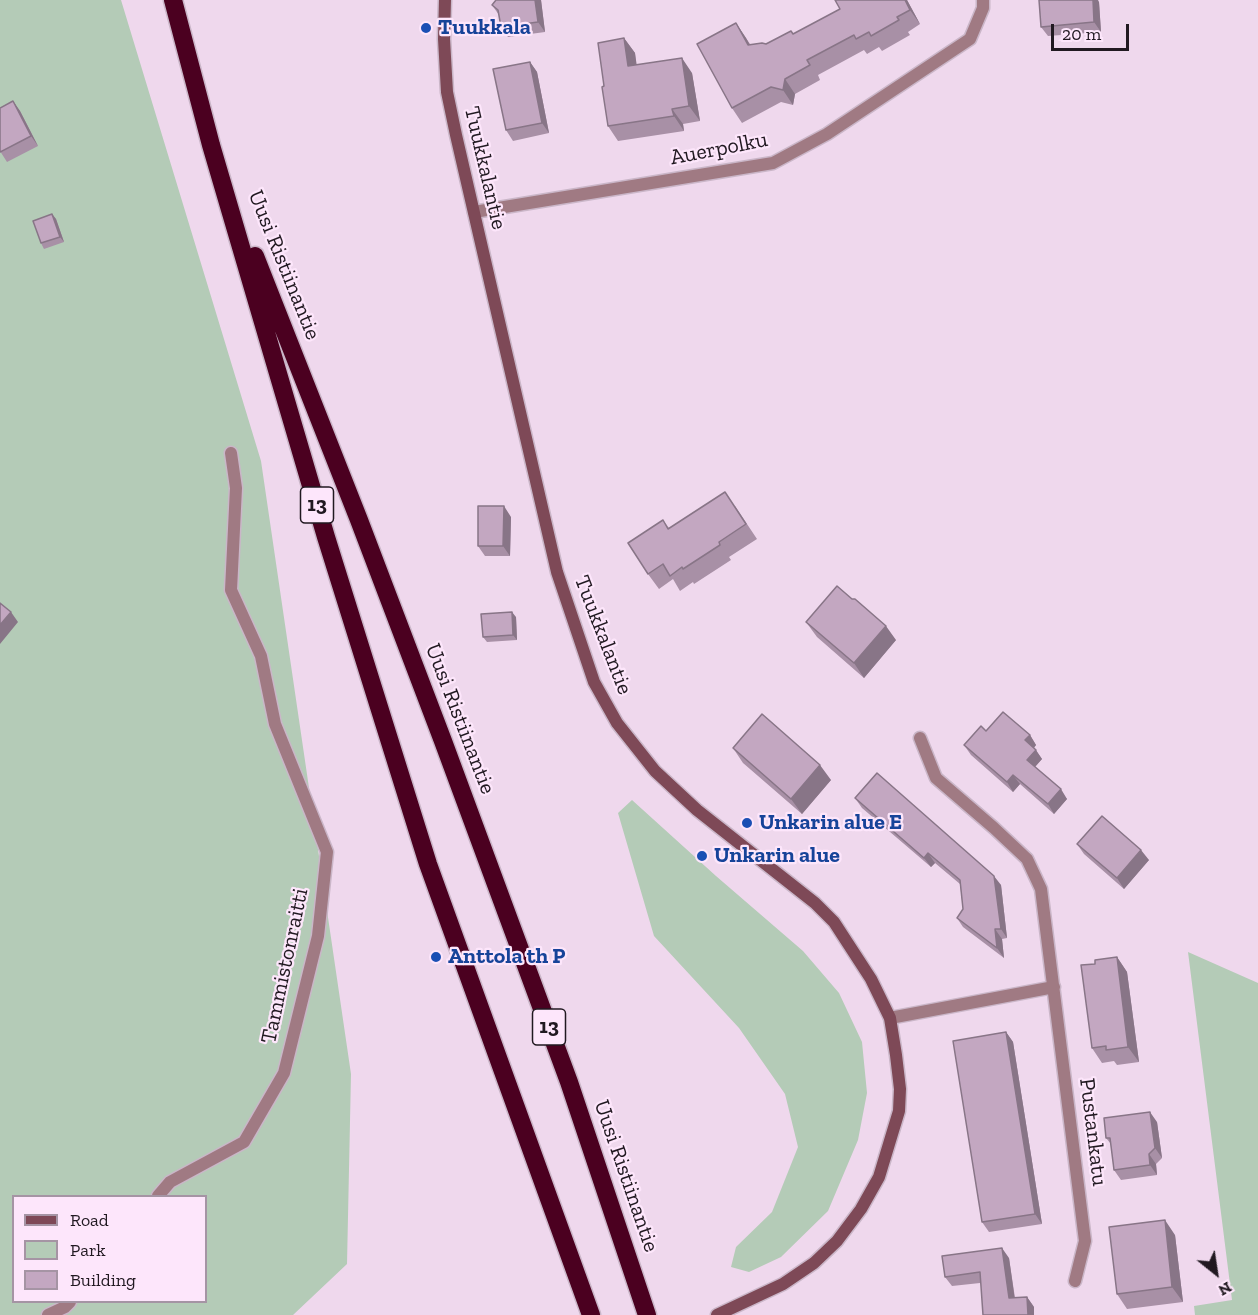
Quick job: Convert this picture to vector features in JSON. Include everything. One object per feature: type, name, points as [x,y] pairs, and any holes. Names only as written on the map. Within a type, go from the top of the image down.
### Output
[{"type":"highway","name":"Uusi Ristiinantie","points":[[173,0],[211,145],[326,537],[428,864],[591,1315]]},
{"type":"highway","name":"Uusi Ristiinantie","points":[[211,145],[443,741],[569,1082],[647,1315]]},
{"type":"street","name":"Tuukkalantie","points":[[445,0],[444,39],[447,92],[557,572],[594,682],[617,723],[655,771],[697,810],[815,903],[834,922],[871,979],[890,1018],[900,1089],[899,1111],[879,1177],[861,1209],[837,1241],[814,1263],[783,1284],[717,1315]]},
{"type":"street","name":"Auerpolku","points":[[474,212],[773,163],[827,134],[970,39],[983,8],[983,0]]},
{"type":"street","name":"Tammistonraitti","points":[[160,1195],[170,1182],[244,1142],[284,1073],[318,936],[327,852],[275,724],[261,656],[231,590],[236,488],[231,453]]},
{"type":"street","name":"Pustankatu","points":[[920,738],[936,778],[1028,859],[1041,889],[1085,1241],[1075,1281]]},
{"type":"street","points":[[890,1018],[1054,987]]},
{"type":"street","points":[[48,1315],[66,1307],[69,1303]]},
{"type":"green space","points":[[0,0],[121,0],[261,461],[351,1074],[347,1264],[293,1315],[0,1315]]},
{"type":"green space","points":[[632,800],[803,951],[839,993],[862,1042],[867,1093],[858,1140],[828,1211],[781,1257],[749,1272],[731,1267],[736,1247],[772,1212],[798,1147],[785,1094],[739,1028],[654,936],[618,813]]},
{"type":"green space","points":[[1188,952],[1258,983],[1258,1315],[1195,1315],[1194,1306],[1232,1300]]},
{"type":"building","points":[[496,0],[535,0],[538,22],[501,27],[498,10],[492,5]]},
{"type":"building","points":[[835,0],[905,0],[910,10],[897,17],[899,20],[871,36],[869,32],[856,39],[854,35],[807,60],[810,65],[785,79],[783,90],[771,87],[732,108],[697,44],[736,23],[748,45],[766,44],[791,31],[793,34],[840,9]]},
{"type":"building","points":[[1039,0],[1093,0],[1094,22],[1041,27]]},
{"type":"building","points":[[624,38],[628,66],[682,58],[689,106],[672,109],[674,116],[608,126],[598,43]]},
{"type":"building","points":[[530,62],[542,123],[506,130],[493,69]]},
{"type":"building","points":[[13,101],[31,136],[0,152],[0,108]]},
{"type":"building","points":[[52,214],[60,237],[41,243],[33,221]]},
{"type":"building","points":[[725,492],[746,524],[719,542],[720,545],[670,576],[663,564],[648,574],[628,543],[663,520],[668,529]]},
{"type":"building","points":[[478,506],[504,506],[503,546],[478,546]]},
{"type":"building","points":[[837,586],[886,626],[854,663],[806,622]]},
{"type":"building","points":[[0,603],[11,612],[0,625]]},
{"type":"building","points":[[512,612],[513,635],[483,637],[481,614]]},
{"type":"building","points":[[1003,712],[1030,735],[1025,740],[1036,750],[1027,760],[1061,789],[1048,804],[1013,775],[1007,782],[964,745],[981,726],[986,731]]},
{"type":"building","points":[[762,714],[820,765],[791,799],[733,748]]},
{"type":"building","points":[[877,773],[994,876],[1001,929],[995,929],[997,948],[957,918],[963,909],[960,880],[928,853],[924,858],[855,798]]},
{"type":"building","points":[[1102,816],[1141,850],[1117,878],[1077,844]]},
{"type":"building","points":[[1117,957],[1128,1047],[1106,1050],[1106,1046],[1092,1048],[1081,965],[1095,964],[1095,960]]},
{"type":"building","points":[[1006,1032],[1035,1214],[982,1222],[953,1041]]},
{"type":"building","points":[[1150,1112],[1155,1148],[1149,1154],[1150,1165],[1114,1170],[1110,1138],[1106,1138],[1104,1118]]},
{"type":"building","points":[[1165,1220],[1172,1287],[1117,1294],[1109,1227]]},
{"type":"building","points":[[1002,1248],[1009,1298],[1027,1297],[1028,1315],[983,1315],[980,1272],[945,1277],[942,1256]]},
{"type":"place","name":"Tuukkala","points":[[426,28]]},
{"type":"place","name":"Unkarin alue E","points":[[747,823]]},
{"type":"place","name":"Unkarin alue","points":[[702,856]]},
{"type":"place","name":"Anttola th P","points":[[436,957]]}]
